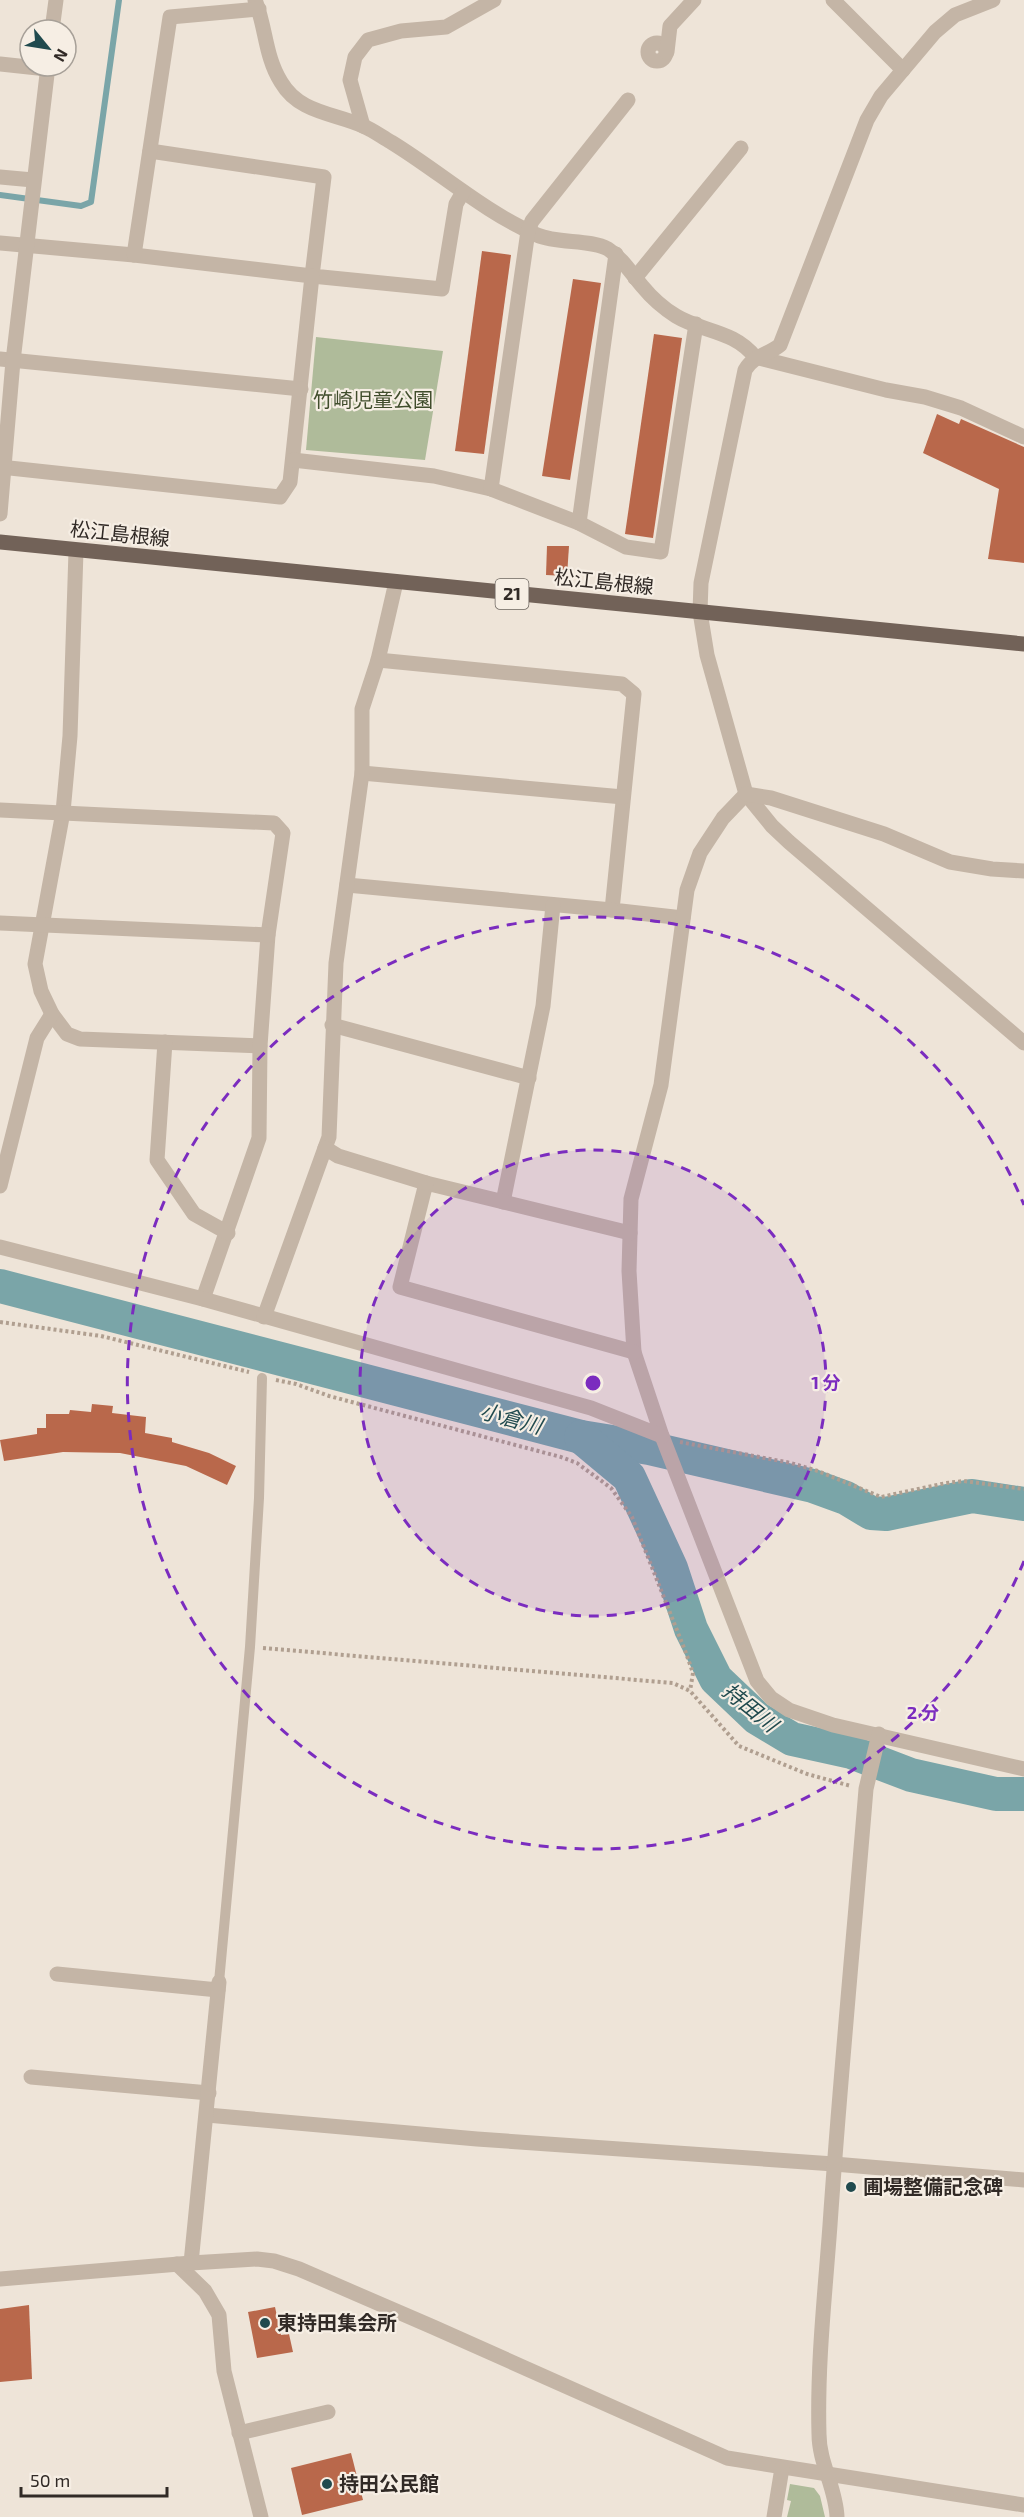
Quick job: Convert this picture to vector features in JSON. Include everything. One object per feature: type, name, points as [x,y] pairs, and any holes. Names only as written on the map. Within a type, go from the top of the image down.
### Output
[{"type":"main road","name":"松江島根線","points":[[0,542],[1024,644]]},
{"type":"street","points":[[54,18],[56,0]]},
{"type":"street","points":[[363,126],[350,80],[355,57],[368,40],[401,31],[446,27],[494,0]]},
{"type":"street","points":[[667,52],[670,26],[694,0]]},
{"type":"street","points":[[833,0],[903,70]]},
{"type":"street","points":[[993,0],[966,10],[946,22],[882,96],[858,139],[780,345],[768,353],[755,357],[749,363],[742,378],[701,583],[700,612],[706,655],[746,794],[772,826],[789,842],[1024,1042]]},
{"type":"street","points":[[134,255],[170,17],[257,4],[270,60],[281,84],[300,103],[324,114],[363,126],[417,158],[463,192],[528,231],[547,239],[605,247],[615,254],[653,298],[676,316],[735,339],[755,357],[961,408],[1024,437]]},
{"type":"street","points":[[0,64],[18,66]]},
{"type":"street","points":[[0,514],[6,360],[26,246],[47,78]]},
{"type":"street","points":[[491,489],[528,231],[532,221],[628,100]]},
{"type":"street","points":[[635,278],[741,148]]},
{"type":"street","points":[[1,467],[280,497],[291,482],[324,177],[150,151]]},
{"type":"street","points":[[0,177],[33,180]]},
{"type":"street","points":[[0,243],[134,255],[442,289],[456,204],[463,192]]},
{"type":"street","points":[[579,523],[615,254]]},
{"type":"street","points":[[293,460],[434,476],[491,489],[579,523],[626,548],[661,552],[696,324]]},
{"type":"street","points":[[6,360],[301,389]]},
{"type":"street","points":[[76,551],[70,736],[63,812],[35,964],[40,991],[52,1014],[67,1034],[81,1039],[260,1046]]},
{"type":"street","points":[[264,1317],[329,1137],[336,963],[362,773],[362,709],[378,660],[396,582]]},
{"type":"street","points":[[378,660],[622,684],[634,694],[612,910]]},
{"type":"street","points":[[362,773],[622,797]]},
{"type":"street","points":[[746,794],[771,798],[884,834],[950,862],[992,869],[1024,871]]},
{"type":"street","points":[[746,794],[723,818],[700,854],[687,890],[661,1085],[631,1199],[629,1271],[634,1352],[675,1469],[758,1681],[771,1698],[789,1710],[878,1738],[1024,1769]]},
{"type":"street","points":[[0,810],[274,823],[282,833],[268,935],[260,1046],[259,1138],[228,1233],[203,1299]]},
{"type":"street","points":[[347,885],[683,918]]},
{"type":"street","points":[[503,1202],[543,1006],[553,905]]},
{"type":"street","points":[[0,923],[268,935]]},
{"type":"street","points":[[0,1186],[37,1038],[52,1014]]},
{"type":"street","points":[[332,1025],[529,1078]]},
{"type":"street","points":[[165,1042],[157,1160],[194,1214],[228,1233]]},
{"type":"street","points":[[326,1148],[338,1156],[426,1183],[630,1233]]},
{"type":"street","points":[[426,1183],[400,1287],[634,1352]]},
{"type":"street","points":[[0,1247],[203,1299],[591,1408],[664,1439]]},
{"type":"street","points":[[837,2517],[837,2499],[825,2474],[819,2436],[821,2352],[834,2163],[867,1786],[878,1738]]},
{"type":"street","points":[[57,1974],[218,1986],[207,2115],[184,2264],[219,2315],[224,2371],[261,2517]]},
{"type":"street","points":[[31,2077],[209,2093]]},
{"type":"street","points":[[207,2115],[477,2139],[834,2163],[1024,2180]]},
{"type":"street","points":[[0,2279],[257,2259],[274,2261],[299,2269],[727,2458],[1024,2505]]},
{"type":"street","points":[[239,2433],[328,2412]]},
{"type":"street","points":[[774,2517],[782,2468]]},
{"type":"lane","points":[[218,1986],[250,1647],[259,1498],[262,1378]]},
{"type":"path","points":[[0,1322],[101,1336],[249,1372],[262,1378],[296,1384],[329,1396],[516,1444],[569,1460],[594,1474],[611,1488],[632,1517],[693,1673],[690,1691]]},
{"type":"path","points":[[664,1439],[791,1463],[818,1471],[881,1497],[964,1481],[1024,1489]]},
{"type":"path","points":[[250,1647],[673,1683],[690,1691],[739,1746],[807,1774],[867,1786]]},
{"type":"green space","name":"竹崎児童公園","points":[[316,337],[443,351],[425,460],[306,450]]},
{"type":"green space","points":[[790,2484],[814,2488],[820,2496],[825,2517],[787,2517],[791,2501],[787,2500]]},
{"type":"building","points":[[482,251],[511,255],[484,454],[455,451]]},
{"type":"building","points":[[573,279],[601,283],[570,480],[542,476]]},
{"type":"building","points":[[654,334],[682,338],[653,538],[625,534]]},
{"type":"building","points":[[937,414],[959,424],[961,419],[1024,447],[1024,563],[988,559],[999,489],[923,453]]},
{"type":"building","points":[[547,546],[569,546],[567,576],[546,575]]},
{"type":"building","points":[[92,1404],[113,1406],[112,1413],[146,1417],[145,1433],[172,1438],[172,1442],[209,1453],[236,1466],[227,1485],[186,1466],[120,1453],[63,1452],[4,1461],[0,1440],[37,1434],[37,1428],[46,1428],[46,1414],[69,1414],[70,1410],[91,1412]]},
{"type":"building","points":[[29,2305],[32,2379],[0,2382],[0,2309]]},
{"type":"building","name":"東持田集会所","points":[[275,2307],[281,2335],[289,2334],[293,2352],[257,2358],[248,2312]]},
{"type":"building","name":"持田公民館","points":[[351,2453],[363,2500],[302,2515],[291,2468]]},
{"type":"waterway","points":[[0,195],[81,206],[91,202],[119,0]]},
{"type":"waterway","name":"小倉川","points":[[0,1286],[581,1437],[649,1448],[813,1486],[846,1498],[871,1513],[886,1514],[972,1496],[1024,1504]]},
{"type":"waterway","name":"持田川","points":[[581,1437],[629,1477],[671,1568],[691,1629],[716,1679],[757,1718],[792,1739],[851,1752],[911,1775],[996,1794],[1024,1794]]},
{"type":"place","name":"圃場整備記念碑","points":[[851,2187]]},
{"type":"place","name":"東持田集会所","points":[[265,2323]]},
{"type":"place","name":"持田公民館","points":[[327,2484]]}]
